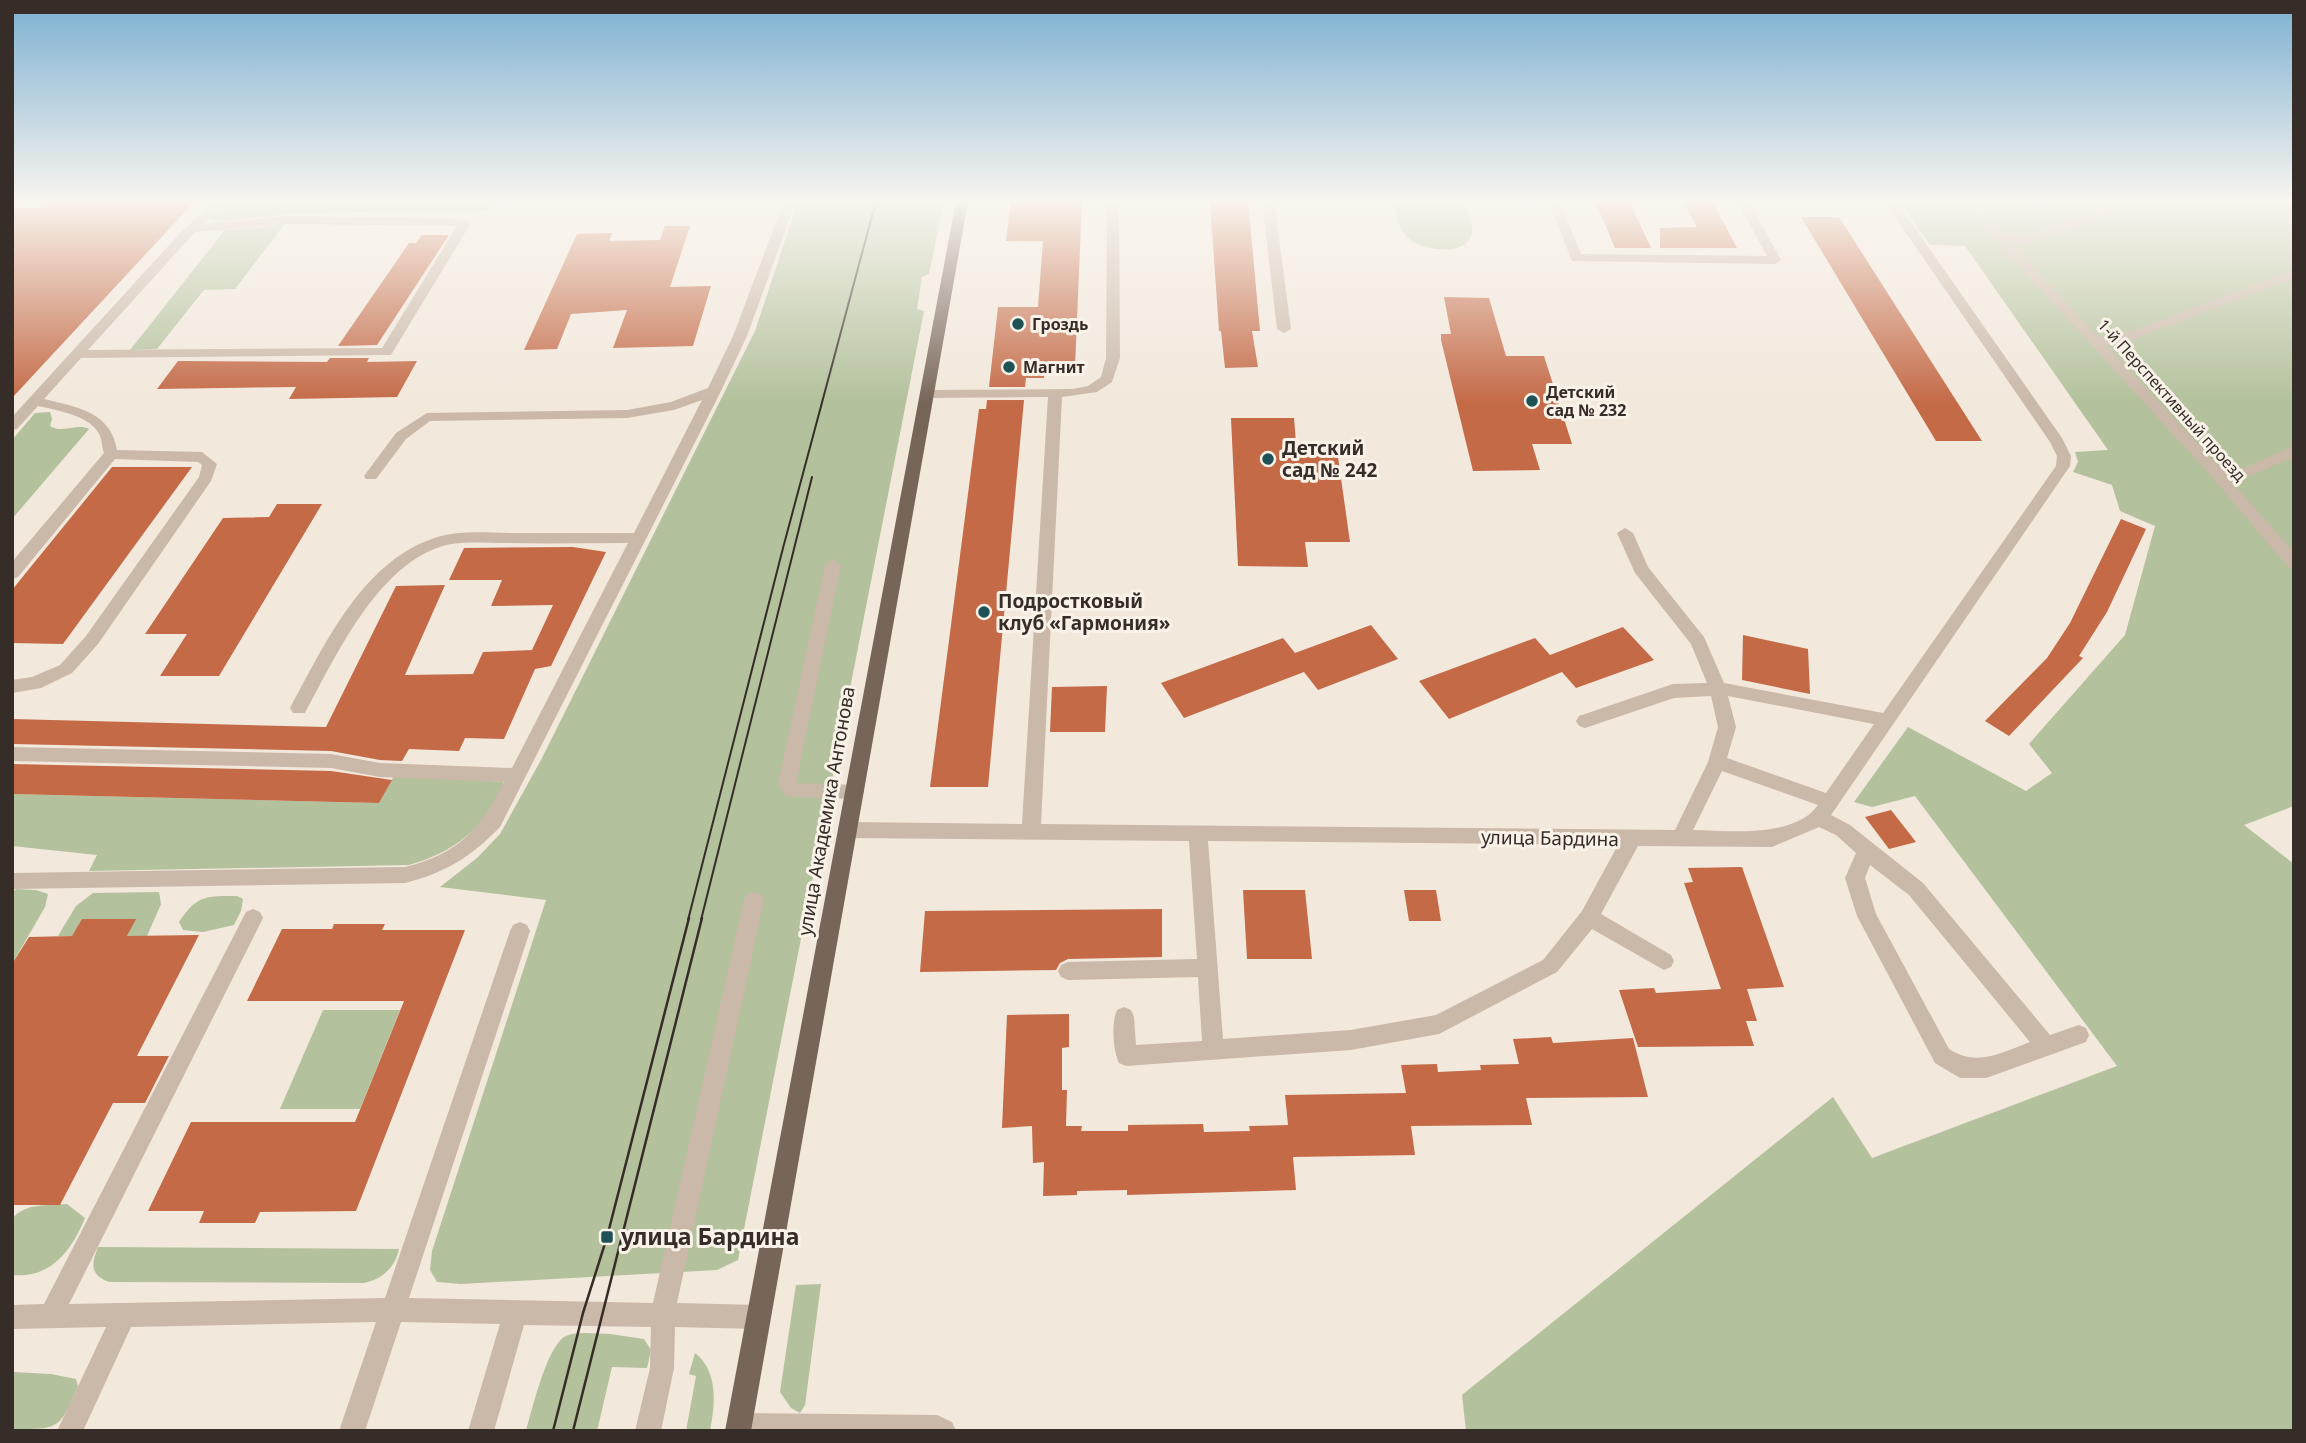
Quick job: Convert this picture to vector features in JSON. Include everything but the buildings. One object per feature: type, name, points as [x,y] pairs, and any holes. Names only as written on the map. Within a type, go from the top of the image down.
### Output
[{"type":"main road","name":"улица Академика Антонова","points":[[739,1428],[950,268]]},
{"type":"street","points":[[12,426],[156,268]]},
{"type":"street","points":[[79,354],[386,352],[437,268]]},
{"type":"street","points":[[12,881],[405,875],[436,868],[463,853],[493,822],[714,391],[740,336],[765,268]]},
{"type":"street","points":[[927,394],[1055,394],[1092,388],[1107,379],[1113,358],[1113,268]]},
{"type":"street","points":[[1276,268],[1284,329]]},
{"type":"street","points":[[1824,810],[2063,466],[2064,456],[2057,441],[1938,268]]},
{"type":"street","name":"1-й Перспективный проезд","points":[[2027,268],[2216,473],[2294,563]]},
{"type":"street","points":[[2094,341],[2117,341],[2294,274]]},
{"type":"street","points":[[371,476],[401,436],[427,417],[627,414],[674,406],[714,391]]},
{"type":"street","points":[[1031,832],[1055,394]]},
{"type":"street","points":[[36,401],[72,410],[97,424],[106,432],[111,454]]},
{"type":"street","points":[[2216,473],[2245,473],[2294,451]]},
{"type":"street","points":[[12,573],[111,454]]},
{"type":"street","points":[[12,687],[35,683],[66,669],[92,640],[198,489],[210,464],[202,457],[111,454]]},
{"type":"street","points":[[1625,533],[1642,569],[1699,641],[1718,689],[1727,727],[1717,762],[1680,839]]},
{"type":"street","points":[[299,708],[344,625],[375,587],[409,555],[439,541],[482,538],[639,538]]},
{"type":"street","points":[[833,565],[787,784],[791,790],[799,791],[855,792]]},
{"type":"street","points":[[1585,721],[1673,691],[1718,689],[1886,720]]},
{"type":"street","points":[[12,754],[331,761],[380,770],[517,775]]},
{"type":"street","points":[[1717,762],[1824,810],[1866,851],[1916,888],[2046,1047]]},
{"type":"street","name":"улица Бардина","points":[[848,830],[1772,839],[1824,810]]},
{"type":"street","points":[[1198,832],[1213,1050]]},
{"type":"street","points":[[1124,1017],[1126,1056],[1351,1040],[1439,1024],[1550,966],[1589,917],[1631,839]]},
{"type":"street","points":[[1866,851],[1855,878],[1867,916],[1942,1056],[1960,1068],[1986,1068],[2078,1035]]},
{"type":"street","points":[[648,1431],[662,1368],[663,1316],[670,1272],[754,900]]},
{"type":"street","points":[[1589,917],[1664,961]]},
{"type":"street","points":[[51,1315],[253,918]]},
{"type":"street","points":[[352,1431],[520,931]]},
{"type":"street","points":[[1068,971],[1208,968]]},
{"type":"street","points":[[12,1317],[393,1310],[759,1317]]},
{"type":"street","points":[[481,1431],[516,1312]]},
{"type":"street","points":[[70,1431],[124,1315]]},
{"type":"street","points":[[739,1428],[937,1428],[943,1431]]},
{"type":"green space","points":[[195,268],[251,268],[235,289],[204,290],[157,349],[130,350]]},
{"type":"green space","points":[[776,268],[930,268],[929,274],[922,277],[917,309],[924,311],[738,1260],[717,1270],[461,1284],[437,1282],[430,1270],[432,1251],[546,900],[440,887],[477,858],[500,834],[541,760],[755,331]]},
{"type":"green space","points":[[1981,268],[2294,268],[2294,806],[2244,825],[2294,864],[2294,1431],[1466,1431],[1462,1395],[1833,1097],[1872,1158],[2117,1066],[1915,796],[1872,807],[1854,802],[1908,727],[2026,791],[2052,773],[2029,744],[2125,635],[2155,526],[2120,511],[2112,485],[2073,472],[2078,462],[2075,452],[2108,450]]},
{"type":"green space","points":[[50,412],[50,426],[89,429],[12,519],[12,440],[35,413]]},
{"type":"green space","points":[[395,774],[503,782],[506,788],[486,816],[454,846],[409,865],[89,871],[97,855],[12,846],[12,794],[379,803]]},
{"type":"green space","points":[[16,889],[48,894],[45,907],[12,964],[12,893]]},
{"type":"green space","points":[[159,892],[161,904],[147,936],[127,936],[135,919],[83,919],[72,936],[58,936],[76,906],[93,893]]},
{"type":"green space","points":[[237,896],[243,899],[234,925],[203,932],[183,930],[179,922],[197,902],[210,897]]},
{"type":"green space","points":[[323,1010],[400,1010],[360,1109],[280,1109]]},
{"type":"green space","points":[[67,1204],[85,1218],[74,1241],[49,1267],[26,1275],[12,1275],[12,1219],[31,1207]]},
{"type":"green space","points":[[98,1247],[399,1249],[387,1272],[364,1283],[109,1282],[95,1272],[94,1259]]},
{"type":"green space","points":[[821,1284],[805,1405],[800,1413],[791,1408],[780,1392],[796,1285]]},
{"type":"green space","points":[[576,1334],[610,1334],[644,1339],[651,1350],[647,1368],[612,1367],[597,1431],[526,1431],[541,1379],[559,1342],[566,1336]]},
{"type":"green space","points":[[695,1353],[703,1361],[712,1379],[714,1400],[710,1431],[686,1431],[696,1376],[689,1374]]},
{"type":"green space","points":[[12,1372],[51,1374],[76,1379],[78,1386],[66,1411],[56,1424],[49,1427],[12,1429]]},
{"type":"tram line","points":[[688,920],[858,268]]},
{"type":"tram line","points":[[701,920],[812,477]]},
{"type":"tram line","points":[[553,1431],[583,1313],[607,1237],[689,918]]},
{"type":"tram line","points":[[573,1431],[702,918]]},
{"type":"place","name":"Гроздь","points":[[1018,324]]},
{"type":"place","name":"Магнит","points":[[1009,367]]},
{"type":"place","name":"Детский сад № 232","points":[[1532,401]]},
{"type":"place","name":"Детский сад № 242","points":[[1268,459]]},
{"type":"place","name":"Подростковый клуб «Гармония»","points":[[984,612]]},
{"type":"place","name":"улица Бардина","points":[[607,1237]]}]
